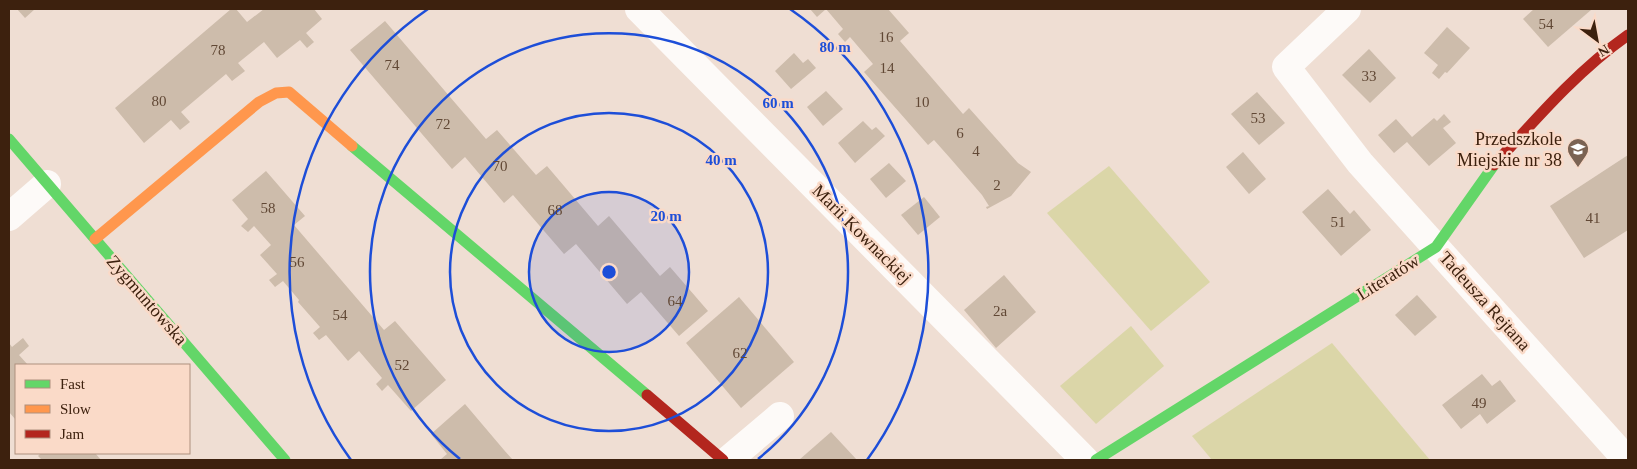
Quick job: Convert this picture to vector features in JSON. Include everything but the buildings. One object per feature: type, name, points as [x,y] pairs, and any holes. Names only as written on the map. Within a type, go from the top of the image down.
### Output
[{"type":"street","name":"Marii Kownackiej","points":[[639,9],[1085,460]]},
{"type":"street","name":"Tadeusza Rejtana","points":[[1348,9],[1286,67],[1360,163],[1628,460]]},
{"type":"street","name":"Literatów","points":[[1096,460],[1436,246],[1491,168],[1570,83],[1602,53],[1628,35]]},
{"type":"street","points":[[95,240],[259,102],[276,93],[289,92],[723,460]]},
{"type":"street","name":"Zygmuntowska","points":[[9,139],[285,460]]},
{"type":"street","points":[[9,217],[47,184]]},
{"type":"street","points":[[728,460],[780,416]]},
{"type":"shaded area","points":[[1109,166],[1210,282],[1151,331],[1047,213]]},
{"type":"shaded area","points":[[1131,326],[1164,366],[1096,424],[1060,386]]},
{"type":"shaded area","points":[[1332,343],[1430,460],[1212,460],[1192,436]]},
{"type":"traffic: fast","points":[[9,139],[285,460]]},
{"type":"traffic: fast","points":[[352,146],[647,395]]},
{"type":"traffic: fast","points":[[1096,460],[1436,247],[1494,165]]},
{"type":"traffic: slow","points":[[95,239],[259,102],[276,93],[289,92],[352,146]]},
{"type":"traffic: jam","points":[[1494,165],[1574,80],[1628,35]]},
{"type":"traffic: jam","points":[[647,395],[723,460]]},
{"type":"place","name":"Przedszkole Miejskie nr 38","points":[[1578,168]]}]
